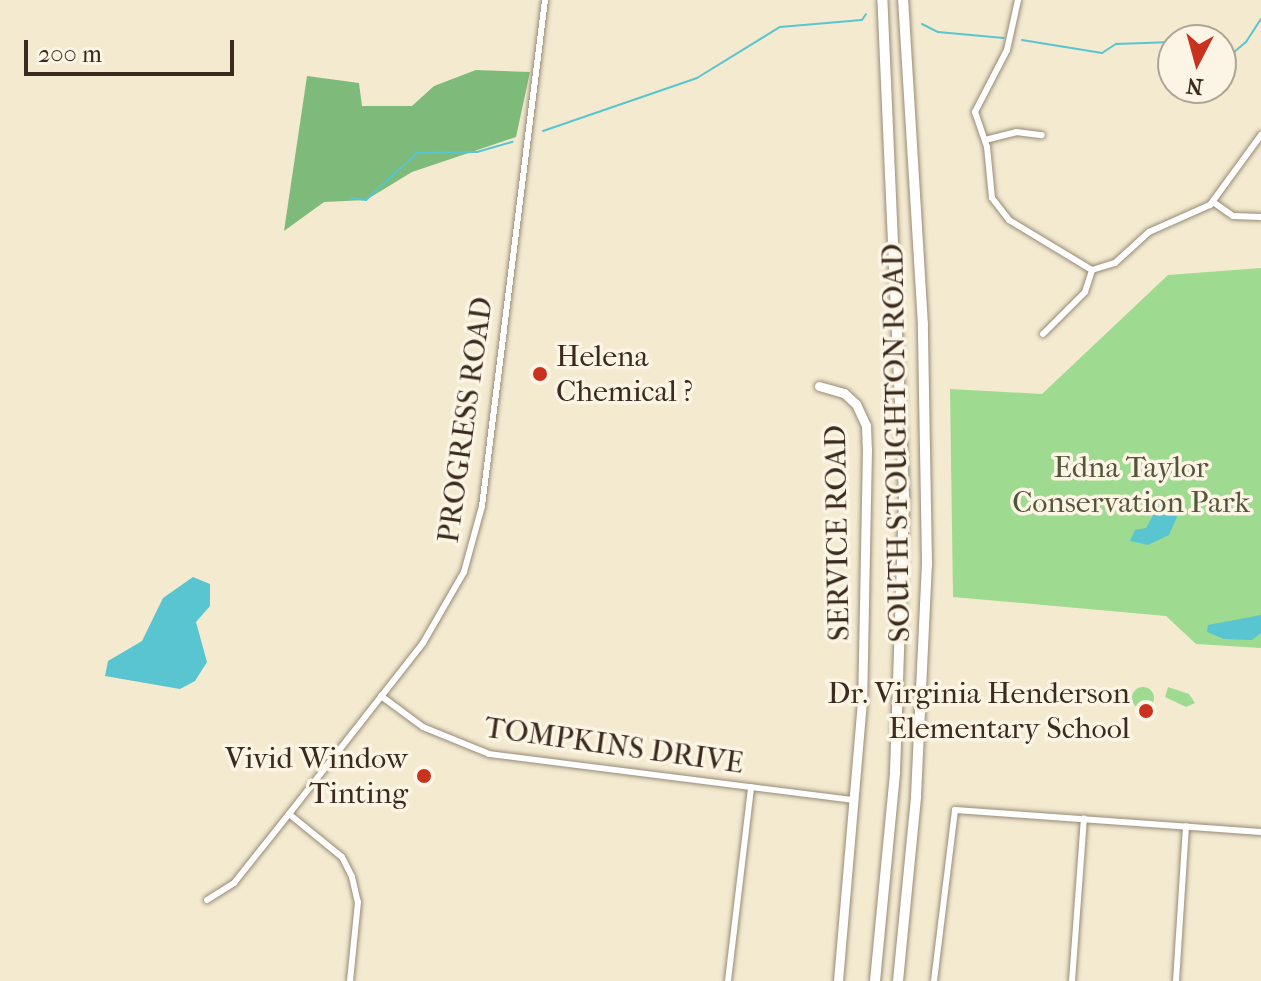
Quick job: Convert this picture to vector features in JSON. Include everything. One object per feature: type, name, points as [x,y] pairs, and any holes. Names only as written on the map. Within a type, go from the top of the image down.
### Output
[{"type":"main road","name":"SOUTH STOUGHTON ROAD","points":[[875,981],[895,772],[904,495],[882,0]]},
{"type":"main road","name":"SOUTH STOUGHTON ROAD","points":[[898,981],[917,789],[927,564],[923,325],[903,0]]},
{"type":"street","name":"PROGRESS ROAD","points":[[207,900],[234,883],[381,696],[451,599],[480,517],[545,0]]},
{"type":"street","points":[[1018,0],[1007,50],[976,105],[998,211],[1092,270],[1115,263],[1149,232],[1213,202],[1261,135]]},
{"type":"street","points":[[985,140],[1016,132],[1042,135]]},
{"type":"street","points":[[1213,202],[1233,216],[1261,217]]},
{"type":"street","points":[[1043,334],[1085,292],[1092,270]]},
{"type":"street","name":"SERVICE ROAD","points":[[819,386],[853,400],[866,425],[866,597],[855,800],[838,981]]},
{"type":"street","name":"TOMPKINS DRIVE","points":[[381,696],[423,727],[489,754],[855,800]]},
{"type":"street","points":[[728,981],[751,787]]},
{"type":"street","points":[[934,981],[954,812],[966,808],[1261,832]]},
{"type":"street","points":[[289,814],[342,857],[352,877],[358,902],[350,981]]},
{"type":"street","points":[[1072,981],[1084,818]]},
{"type":"street","points":[[1176,981],[1186,826]]},
{"type":"green space","points":[[476,70],[530,72],[516,137],[412,172],[366,200],[324,202],[284,231],[307,76],[359,83],[362,106],[412,106],[434,86]]},
{"type":"green space","name":"Edna Taylor Conservation Park","points":[[1261,268],[1261,648],[1196,644],[1166,616],[953,597],[950,389],[1042,394],[1168,275]]},
{"type":"green space","points":[[1139,687],[1147,687],[1154,698],[1147,709],[1139,709],[1132,702],[1132,694]]},
{"type":"green space","points":[[1168,687],[1189,694],[1195,703],[1186,707],[1165,697]]},
{"type":"water","points":[[1161,501],[1173,506],[1177,517],[1169,535],[1148,545],[1130,541],[1135,530],[1146,528]]},
{"type":"water","points":[[193,577],[210,584],[210,606],[196,622],[207,662],[195,681],[180,689],[105,676],[108,661],[142,641],[163,598]]},
{"type":"water","points":[[1261,615],[1261,633],[1252,640],[1224,639],[1207,632],[1208,625]]},
{"type":"waterway","points":[[543,131],[697,78],[780,27],[862,20],[866,14]]},
{"type":"waterway","points":[[1237,50],[1246,42],[1261,19]]},
{"type":"waterway","points":[[922,24],[938,32],[1004,38]]},
{"type":"waterway","points":[[1022,40],[1102,53],[1116,44],[1157,43]]},
{"type":"waterway","points":[[351,198],[366,200],[417,153],[477,152],[513,142]]},
{"type":"place","name":"Helena Chemical ?","points":[[540,374]]},
{"type":"place","name":"Dr. Virginia Henderson Elementary School","points":[[1146,711]]},
{"type":"place","name":"Vivid Window Tinting","points":[[424,776]]}]
